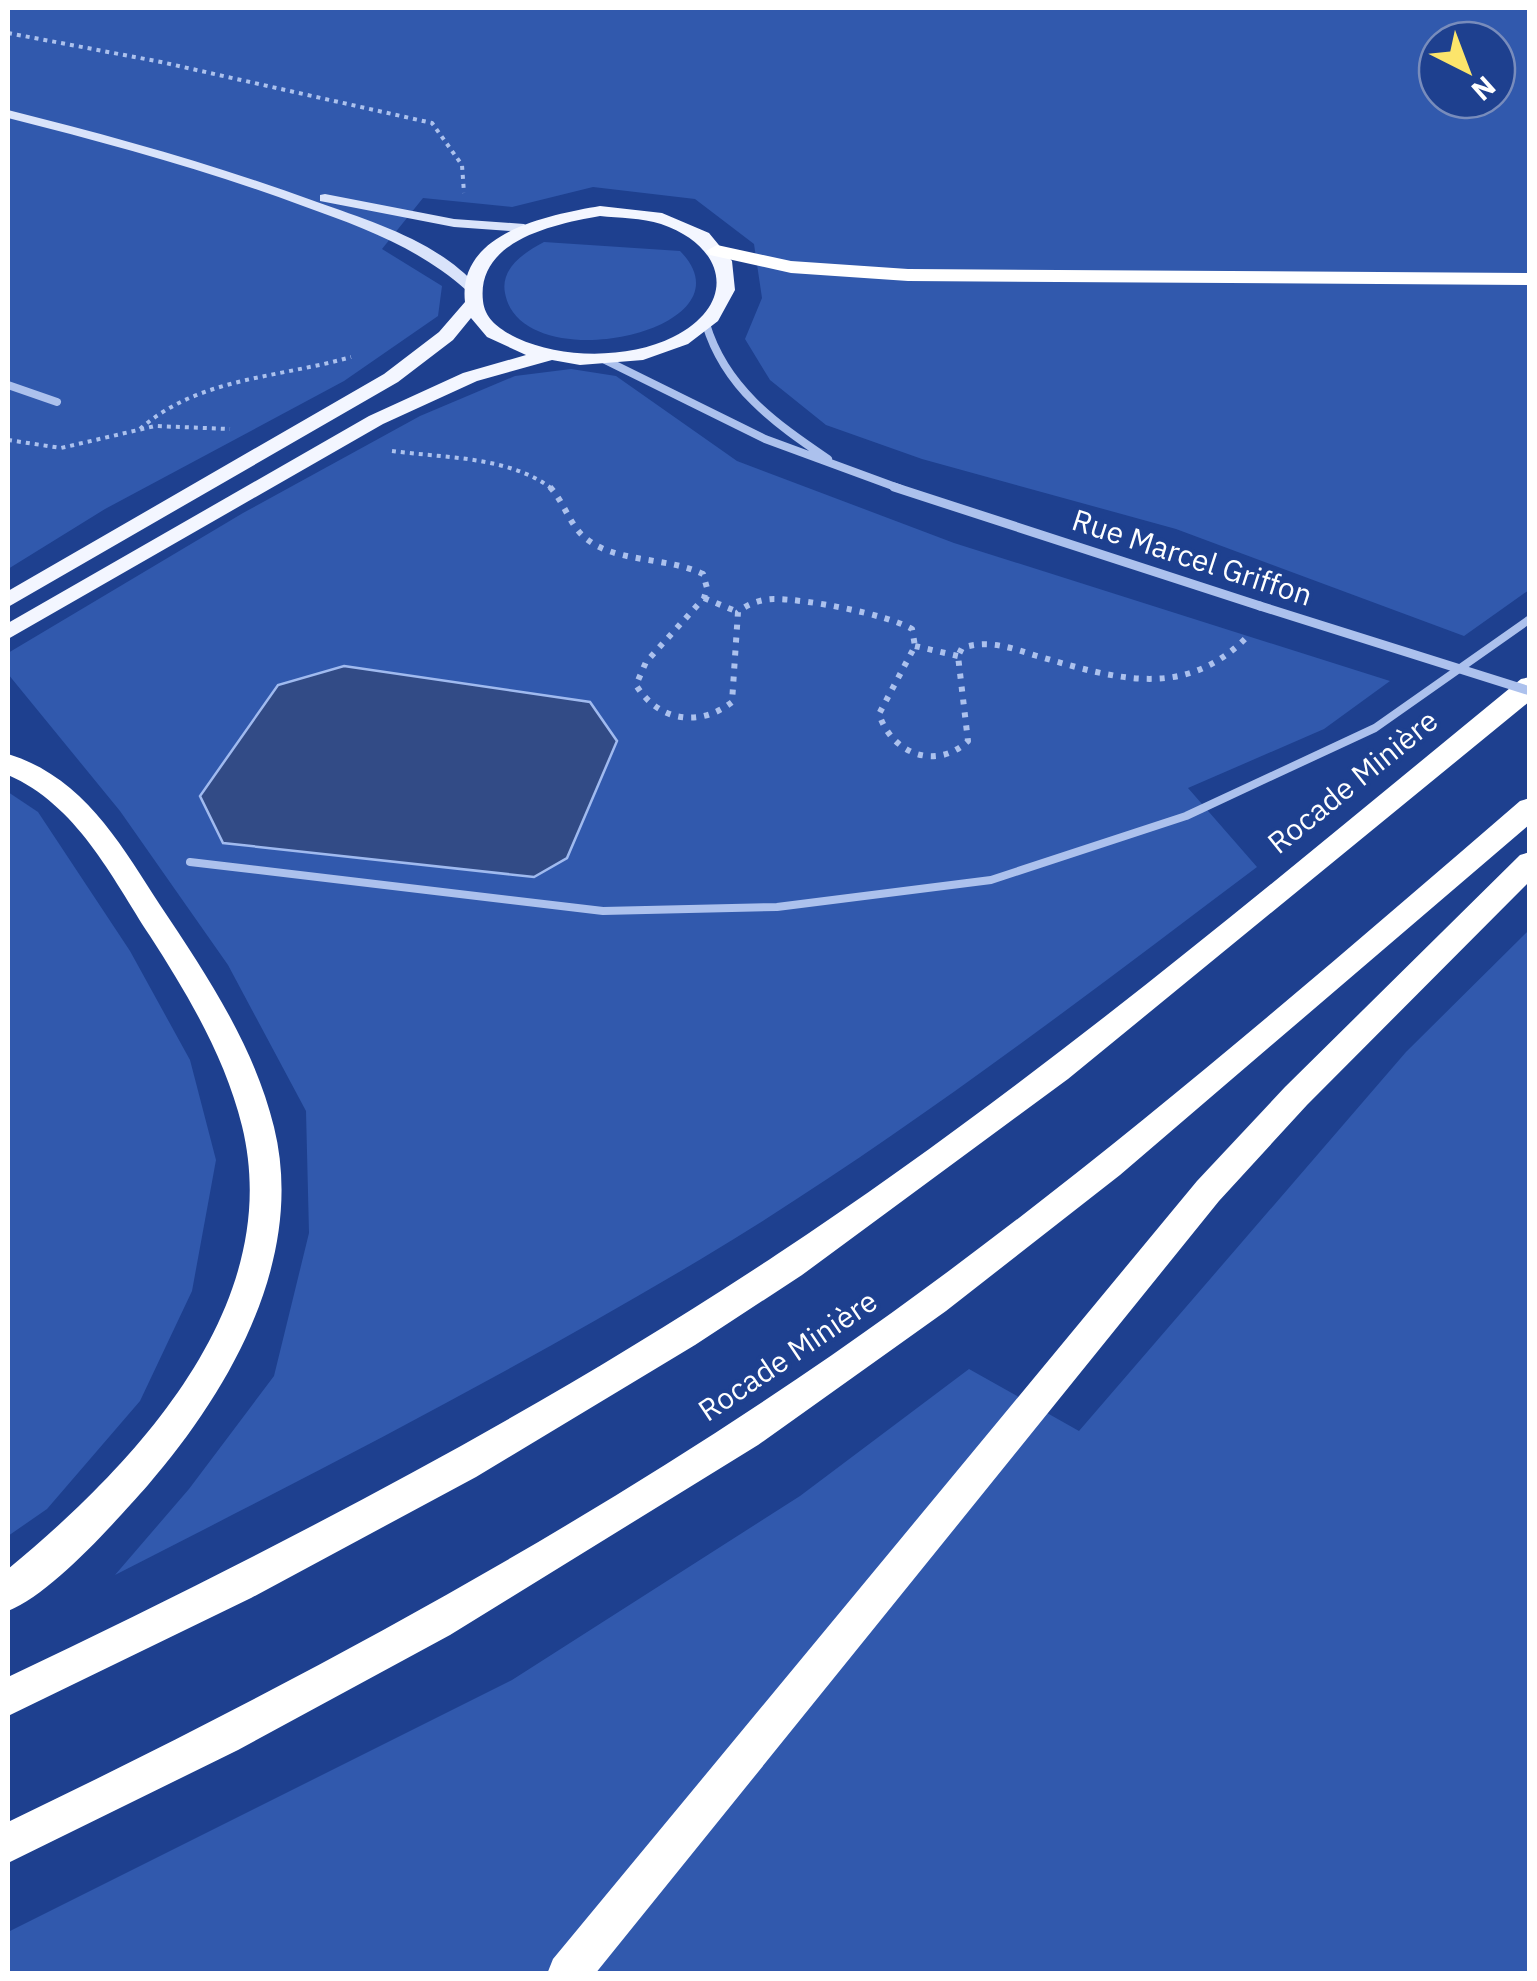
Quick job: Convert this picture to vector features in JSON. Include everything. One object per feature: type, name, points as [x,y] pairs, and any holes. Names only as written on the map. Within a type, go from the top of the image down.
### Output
[{"type":"highway","points":[[718,251],[791,267],[908,275],[1530,279]]},
{"type":"highway","name":"Rocade Minière","points":[[8,1697],[268,1570],[504,1442],[604,1384],[799,1257],[1056,1072],[1530,689]]},
{"type":"highway","points":[[8,764],[42,778],[78,807],[194,980],[222,1030],[249,1096],[260,1132],[266,1198],[263,1235],[242,1304],[221,1354],[126,1484],[48,1562],[8,1593]]},
{"type":"highway","name":"Rocade Minière","points":[[8,1843],[262,1718],[513,1577],[738,1437],[845,1365],[1032,1228],[1186,1103],[1530,808]]},
{"type":"highway","points":[[568,1974],[1208,1190],[1296,1096],[1530,863]]},
{"type":"main road","points":[[8,114],[255,183],[418,218],[524,228]]},
{"type":"main road","points":[[8,600],[391,378],[438,343],[472,295],[476,268],[490,250],[524,228],[584,212],[632,213],[689,229],[718,251],[727,268],[728,288],[721,307],[706,324],[668,346],[602,359],[549,355],[505,338],[485,322],[472,295],[456,273],[408,244],[255,183]]},
{"type":"main road","points":[[8,632],[376,420],[470,377],[549,355]]},
{"type":"street","name":"Rue Marcel Griffon","points":[[706,324],[712,352],[740,390],[794,437],[841,468]]},
{"type":"street","name":"Rue Marcel Griffon","points":[[602,359],[652,377],[761,437],[934,502],[1530,689]]},
{"type":"street","points":[[8,385],[56,402]]},
{"type":"lane","points":[[190,862],[602,910],[776,907],[991,880],[1186,816],[1375,728],[1530,620]]},
{"type":"path","points":[[8,440],[43,449],[62,449],[163,426],[231,429]]},
{"type":"path","points":[[376,448],[535,477],[556,493],[569,522],[588,541],[694,569],[706,581],[704,598],[638,673],[636,685],[640,695],[662,711],[696,720],[722,712],[732,702],[738,612],[746,605],[772,599],[894,619],[912,629],[915,646],[879,714],[884,732],[920,756],[938,760],[952,756],[968,741],[958,656],[962,648],[982,641],[1133,678],[1179,678],[1199,675],[1236,654],[1252,632],[1234,626]]},
{"type":"path","points":[[704,598],[738,612]]},
{"type":"path","points":[[915,646],[958,656]]},
{"type":"shaded area","points":[[8,8],[1529,8],[1529,590],[1464,636],[1176,529],[922,459],[826,425],[770,380],[745,339],[762,298],[754,244],[695,199],[593,187],[512,207],[423,198],[382,249],[442,286],[438,316],[344,381],[105,509],[8,569]]},
{"type":"shaded area","points":[[544,242],[680,251],[696,279],[688,304],[664,323],[628,335],[588,340],[550,335],[520,320],[504,284],[510,269],[522,256]]},
{"type":"shaded area","points":[[571,369],[616,376],[737,461],[954,543],[1390,681],[1324,729],[1188,788],[1257,867],[915,1119],[773,1214],[629,1301],[411,1422],[115,1575],[189,1489],[274,1376],[309,1233],[306,1111],[228,965],[120,811],[8,674],[8,653],[243,513],[420,416],[515,376]]},
{"type":"shaded area","points":[[344,666],[590,702],[617,741],[567,858],[534,877],[223,843],[200,796],[278,685]]},
{"type":"shaded area","points":[[8,792],[38,812],[130,951],[190,1060],[216,1160],[192,1291],[140,1401],[47,1509],[8,1536]]},
{"type":"shaded area","points":[[1529,930],[1529,1973],[8,1974],[8,1932],[512,1680],[800,1496],[969,1369],[1079,1431],[1406,1052]]}]
